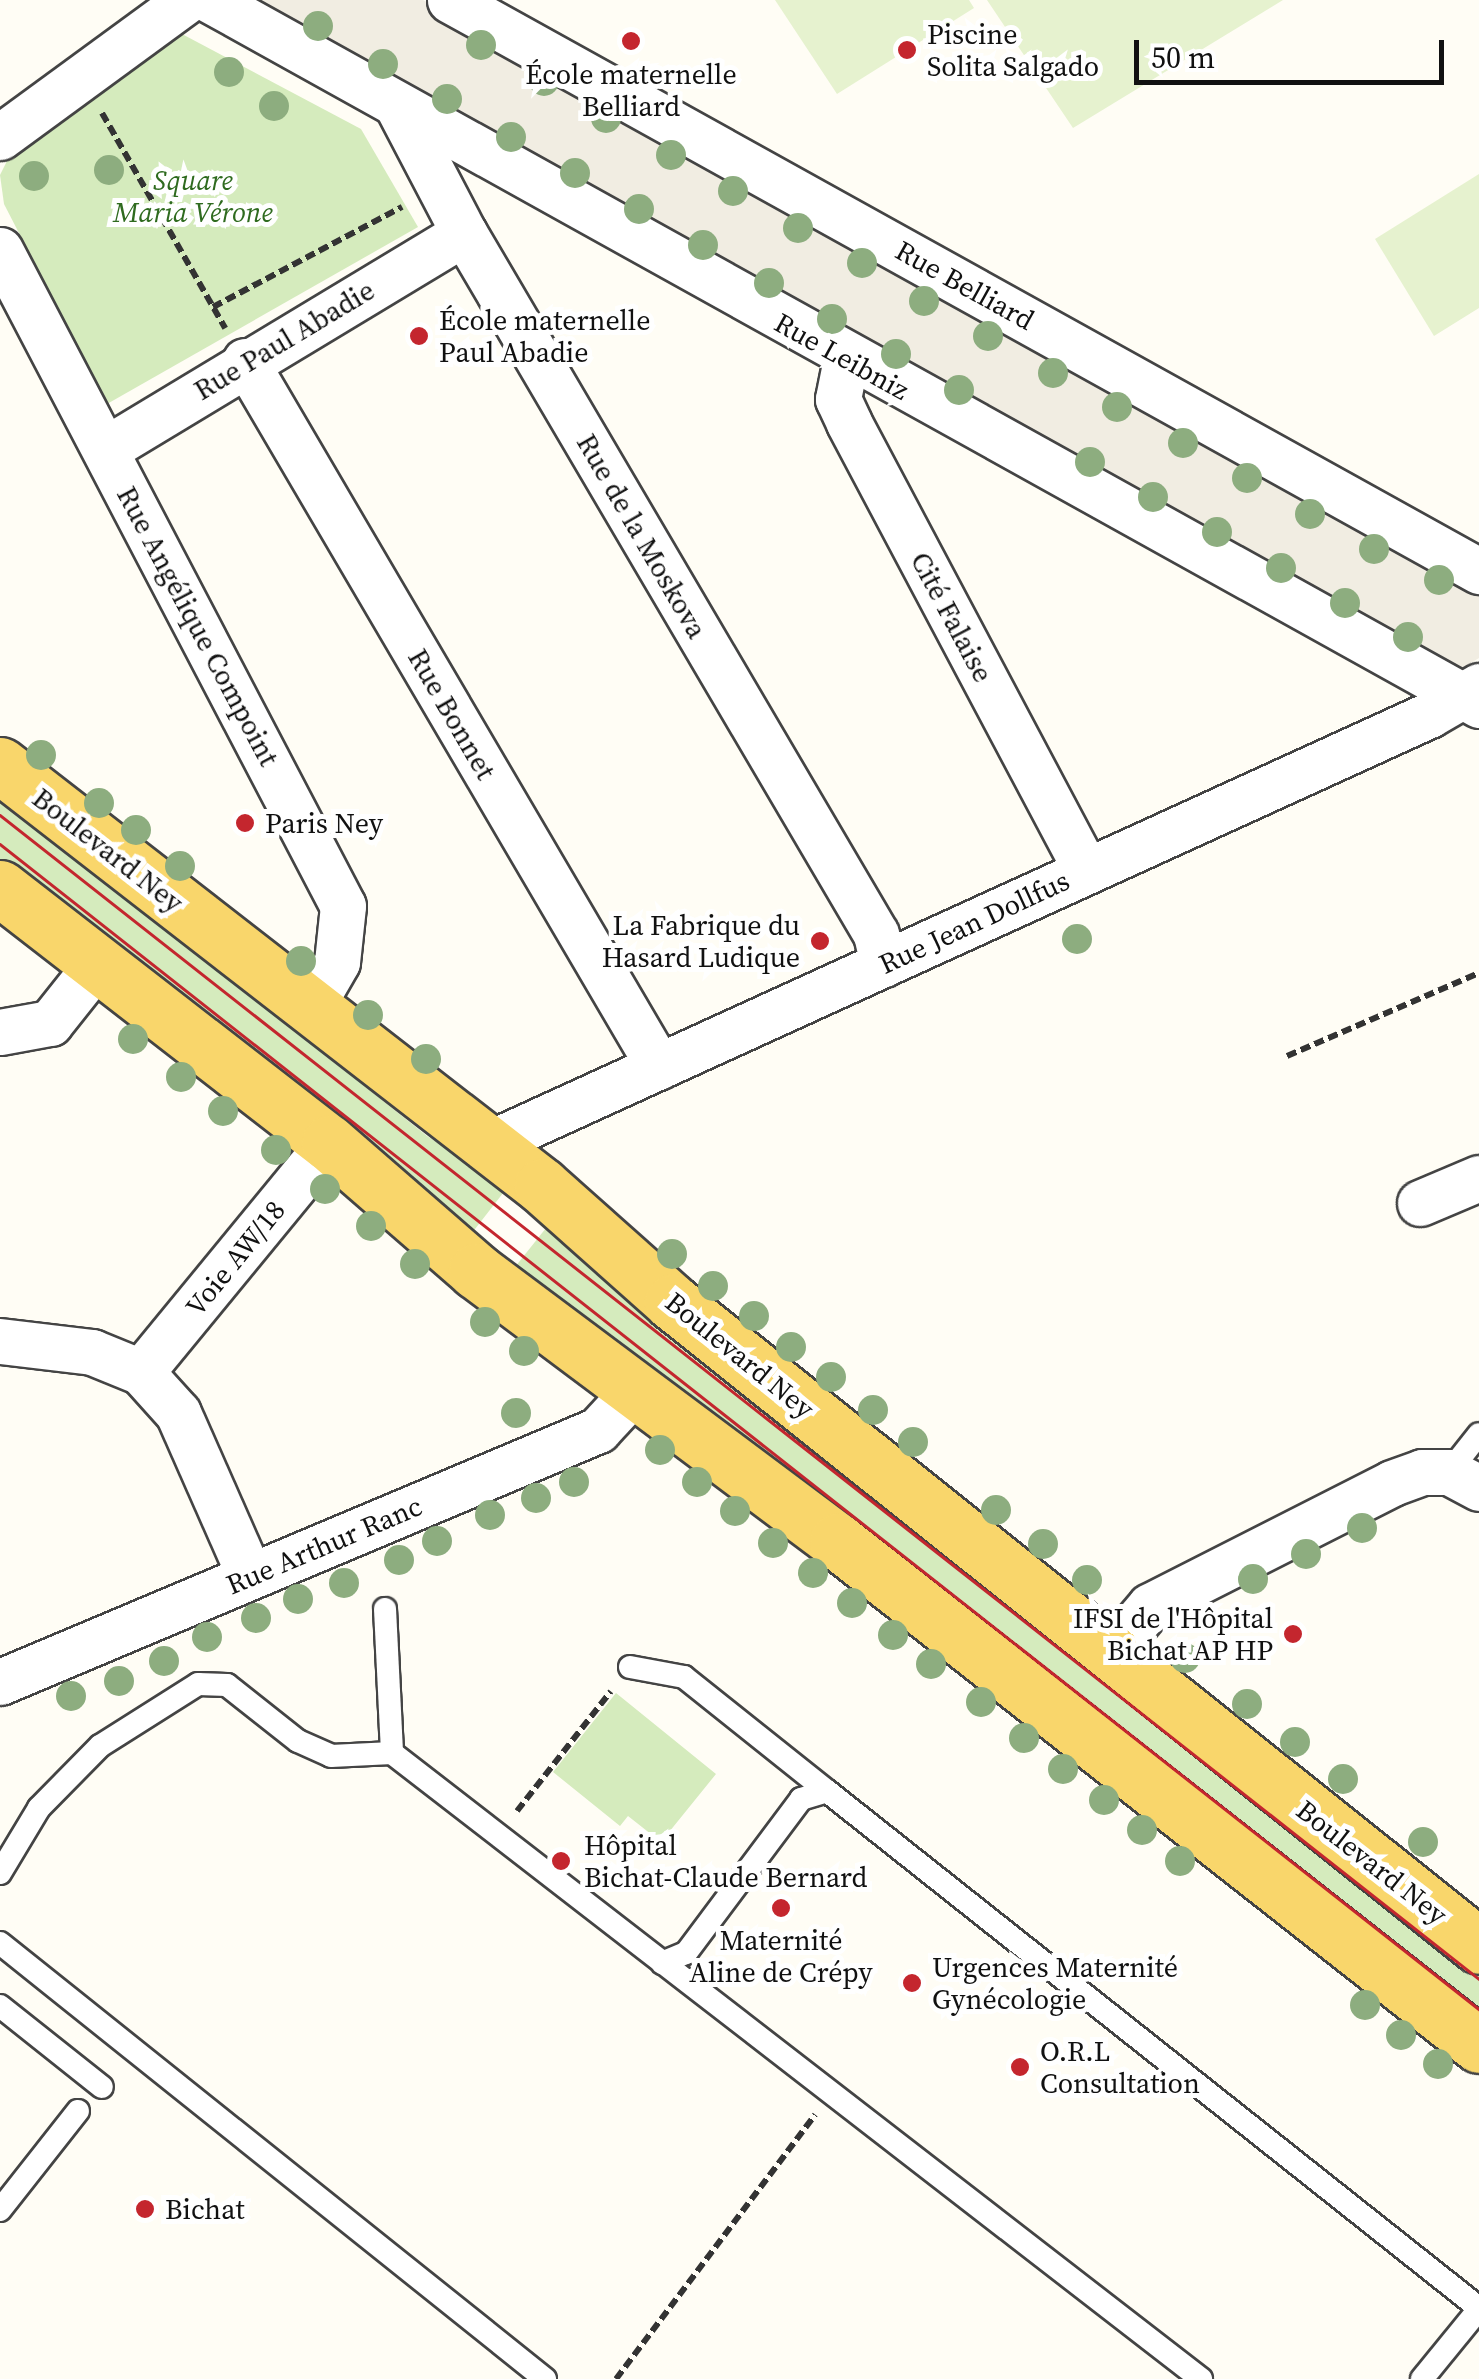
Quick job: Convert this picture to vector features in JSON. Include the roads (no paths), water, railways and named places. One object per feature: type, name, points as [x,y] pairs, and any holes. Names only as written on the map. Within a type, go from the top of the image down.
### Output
[{"type":"main road","name":"Boulevard Ney","points":[[0,765],[484,1146],[542,1186],[672,1302],[1479,1946]]},
{"type":"main road","points":[[0,888],[329,1143],[476,1271],[1479,2045]]},
{"type":"street","points":[[0,137],[187,0]]},
{"type":"street","name":"Rue Leibniz","points":[[210,0],[846,358],[1474,696]]},
{"type":"street","name":"Rue Belliard","points":[[450,0],[1479,570]]},
{"type":"street","name":"Rue de la Moskova","points":[[398,108],[464,233],[876,934],[883,964]]},
{"type":"street","name":"Rue Paul Abadie","points":[[106,449],[246,361],[464,233]]},
{"type":"street","name":"Rue Angélique Compoint","points":[[0,250],[343,906],[337,962],[310,1009]]},
{"type":"street","name":"Cité Falaise","points":[[846,358],[838,398],[850,424],[1086,870]]},
{"type":"street","name":"Rue Bonnet","points":[[246,361],[659,1068]]},
{"type":"street","name":"Rue Jean Dollfus","points":[[484,1146],[1474,696]]},
{"type":"street","points":[[0,1032],[50,1023],[97,964]]},
{"type":"street","name":"Voie AW/18","points":[[141,1372],[329,1143]]},
{"type":"street","points":[[1420,1203],[1479,1178]]},
{"type":"street","points":[[0,1341],[92,1352],[141,1372],[178,1413],[250,1576]]},
{"type":"street","name":"Rue Arthur Ranc","points":[[0,1682],[598,1430],[635,1390]]},
{"type":"street","points":[[1112,1652],[1150,1606],[1392,1483],[1422,1472],[1464,1480]]},
{"type":"lane","points":[[1464,1480],[1479,1434]]},
{"type":"lane","points":[[385,1608],[392,1753]]},
{"type":"lane","points":[[630,1667],[684,1678],[1479,2308],[1422,2379]]},
{"type":"lane","points":[[0,1874],[39,1808],[100,1746],[198,1684],[227,1684],[298,1741],[332,1756],[392,1753],[1201,2379]]},
{"type":"lane","points":[[662,1963],[686,1953],[800,1799],[827,1791]]},
{"type":"lane","points":[[0,1944],[545,2379]]},
{"type":"lane","points":[[0,2006],[102,2087]]},
{"type":"lane","points":[[0,2210],[78,2112]]},
{"type":"tram line","points":[[0,815],[1479,1979]]},
{"type":"tram line","points":[[0,844],[1479,2009]]},
{"type":"place","name":"École maternelle Belliard","points":[[631,41]]},
{"type":"place","name":"Piscine Solita Salgado","points":[[907,50]]},
{"type":"place","name":"École maternelle Paul Abadie","points":[[419,336]]},
{"type":"place","name":"Paris Ney","points":[[245,823]]},
{"type":"place","name":"La Fabrique du Hasard Ludique","points":[[820,941]]},
{"type":"place","name":"IFSI de l'Hôpital Bichat AP HP","points":[[1293,1634]]},
{"type":"place","name":"Hôpital Bichat-Claude Bernard","points":[[561,1861]]},
{"type":"place","name":"Maternité Aline de Crépy","points":[[781,1908]]},
{"type":"place","name":"Urgences Maternité Gynécologie","points":[[912,1983]]},
{"type":"place","name":"O.R.L Consultation","points":[[1020,2067]]},
{"type":"place","name":"Bichat","points":[[145,2209]]},
{"type":"park label","name":"Square Maria Vérone","points":[[193,196]]}]
